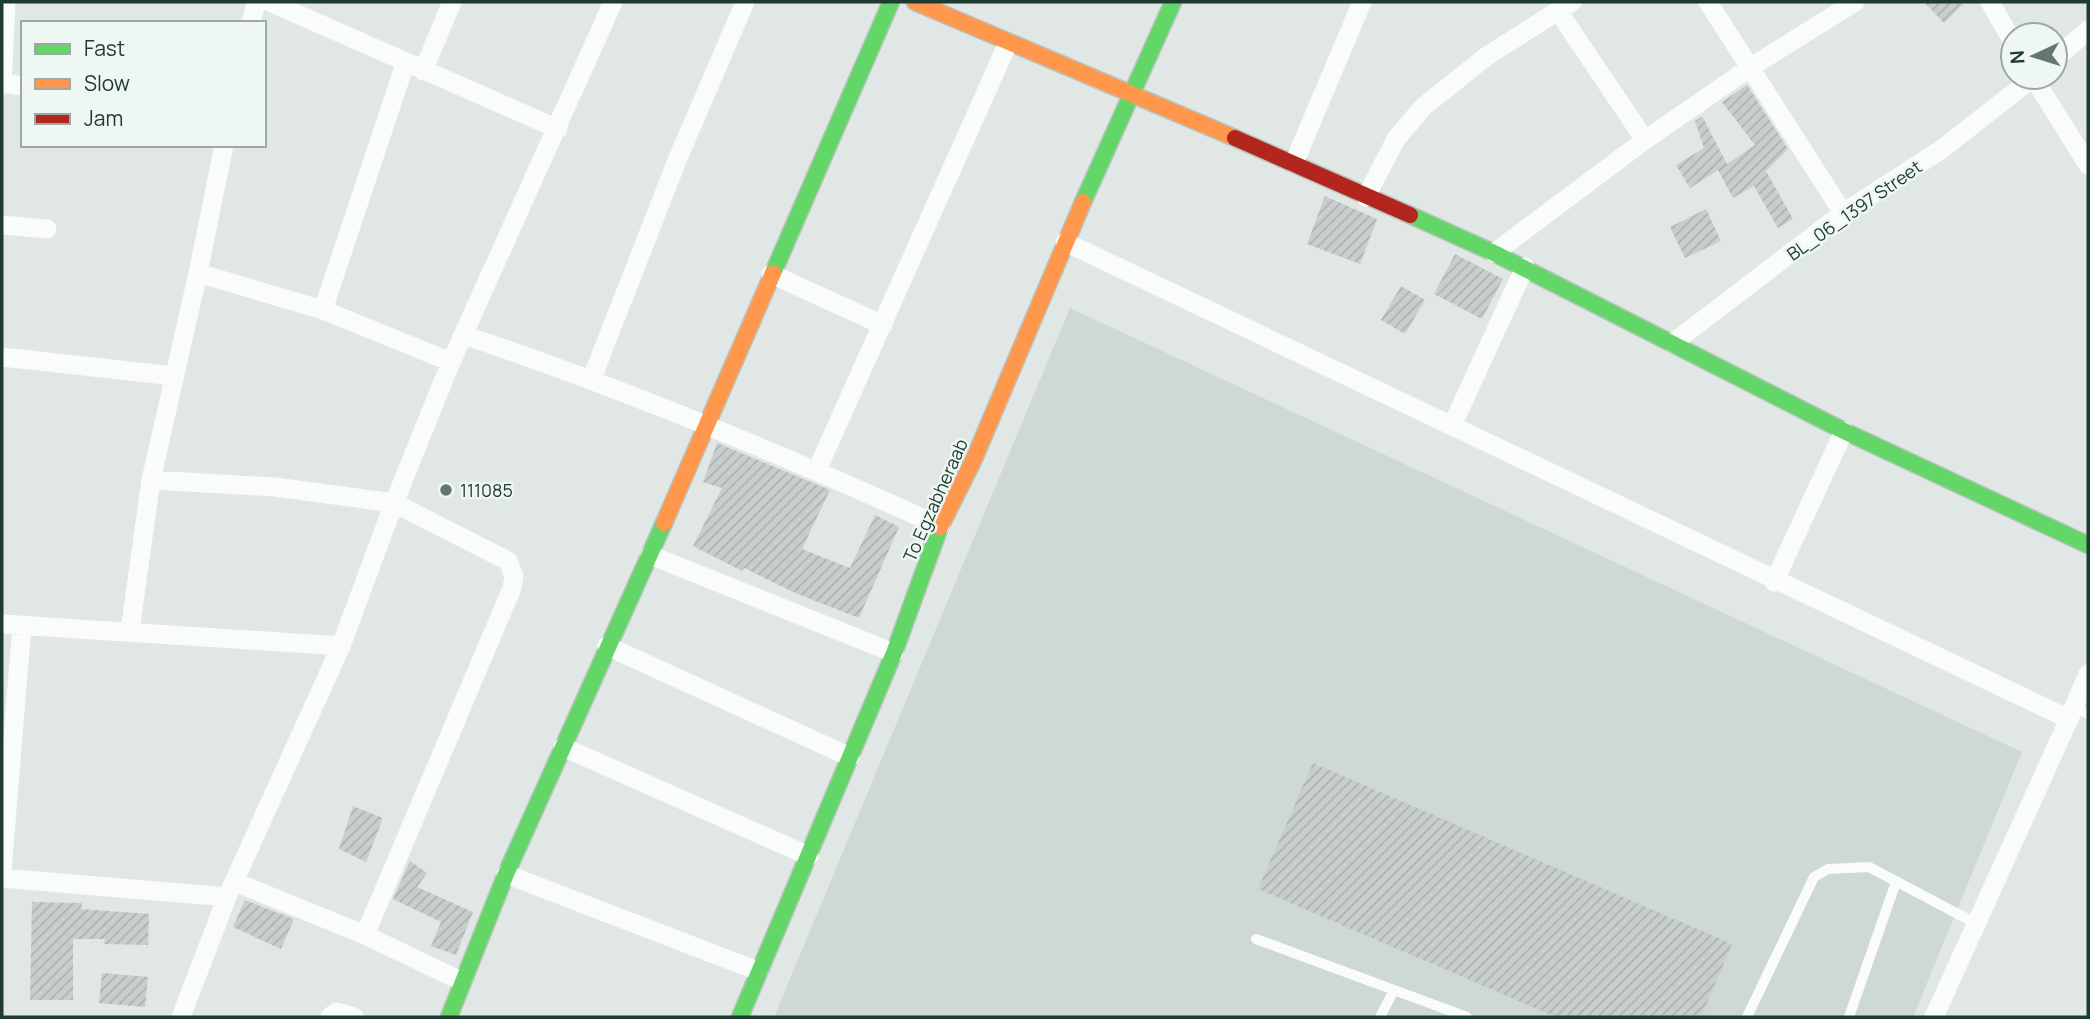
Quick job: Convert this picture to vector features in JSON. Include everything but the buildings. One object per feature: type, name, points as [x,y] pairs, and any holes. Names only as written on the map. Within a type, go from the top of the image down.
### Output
[{"type":"street","points":[[6,2],[2,84],[21,86]]},
{"type":"street","points":[[251,21],[256,2]]},
{"type":"street","points":[[270,2],[414,68],[558,129]]},
{"type":"street","points":[[323,310],[414,68],[452,2]]},
{"type":"street","points":[[181,1017],[231,889],[341,646],[394,503],[451,362],[613,2]]},
{"type":"street","points":[[592,378],[678,158],[745,2]]},
{"type":"street","points":[[449,1017],[461,981],[506,874],[650,555],[705,423],[891,2]]},
{"type":"street","points":[[915,2],[1008,43],[1134,93],[1525,267],[1844,431],[2088,545]]},
{"type":"street","name":"To Egzabheraab","points":[[740,1017],[894,653],[940,526],[974,459],[1065,242],[1173,2]]},
{"type":"street","points":[[1294,163],[1362,2]]},
{"type":"street","points":[[1708,2],[1843,213]]},
{"type":"street","points":[[1494,253],[1645,141],[1751,67],[1855,2]]},
{"type":"street","points":[[1990,2],[2001,21]]},
{"type":"street","points":[[1366,197],[1396,139],[1423,107],[1487,56],[1565,6],[1645,141]]},
{"type":"street","points":[[2069,47],[2088,30]]},
{"type":"street","points":[[817,470],[1008,43]]},
{"type":"street","name":"BL_06_1397 Street","points":[[1673,343],[1843,213],[1942,149],[2015,91]]},
{"type":"street","points":[[2042,91],[2088,165]]},
{"type":"street","points":[[130,631],[151,480],[224,147]]},
{"type":"street","points":[[2,225],[47,229]]},
{"type":"street","points":[[1065,242],[1774,582],[2077,713]]},
{"type":"street","points":[[1452,426],[1525,267]]},
{"type":"street","points":[[198,273],[323,310],[451,362]]},
{"type":"street","points":[[771,274],[883,325]]},
{"type":"street","points":[[464,335],[592,378],[705,423],[940,526]]},
{"type":"street","points":[[2,357],[174,376]]},
{"type":"street","points":[[1774,582],[1844,431]]},
{"type":"street","points":[[151,480],[275,487],[394,503],[508,561],[514,576],[512,588],[365,935]]},
{"type":"street","points":[[650,555],[894,653]]},
{"type":"street","points":[[2,624],[341,646]]},
{"type":"street","points":[[2,871],[22,625]]},
{"type":"street","points":[[607,646],[850,757]]},
{"type":"street","points":[[1934,1017],[1975,923],[2077,713],[2088,674]]},
{"type":"street","points":[[563,747],[808,856]]},
{"type":"street","points":[[506,874],[758,971]]},
{"type":"street","points":[[2,878],[231,889],[365,935],[461,981]]},
{"type":"street","points":[[330,1017],[336,1012],[354,1017]]},
{"type":"lane","points":[[1747,1017],[1814,877],[1828,869],[1869,867],[1975,923]]},
{"type":"lane","points":[[1849,1017],[1896,882]]},
{"type":"lane","points":[[1256,939],[1467,1017]]},
{"type":"lane","points":[[1380,1017],[1394,990]]},
{"type":"shaded area","points":[[1070,308],[2022,752],[1913,1017],[774,1017]]},
{"type":"traffic: fast","points":[[773,273],[891,2]]},
{"type":"traffic: fast","points":[[1083,202],[1173,2]]},
{"type":"traffic: fast","points":[[1410,215],[1494,253],[1844,431],[2088,545]]},
{"type":"traffic: fast","points":[[449,1017],[506,874],[664,523]]},
{"type":"traffic: fast","points":[[740,1017],[894,653],[940,527]]},
{"type":"traffic: slow","points":[[915,2],[1235,138]]},
{"type":"traffic: slow","points":[[940,527],[974,459],[1083,202]]},
{"type":"traffic: slow","points":[[664,523],[773,273]]},
{"type":"traffic: jam","points":[[1235,138],[1410,215]]},
{"type":"place","name":"111085","points":[[446,490]]}]
